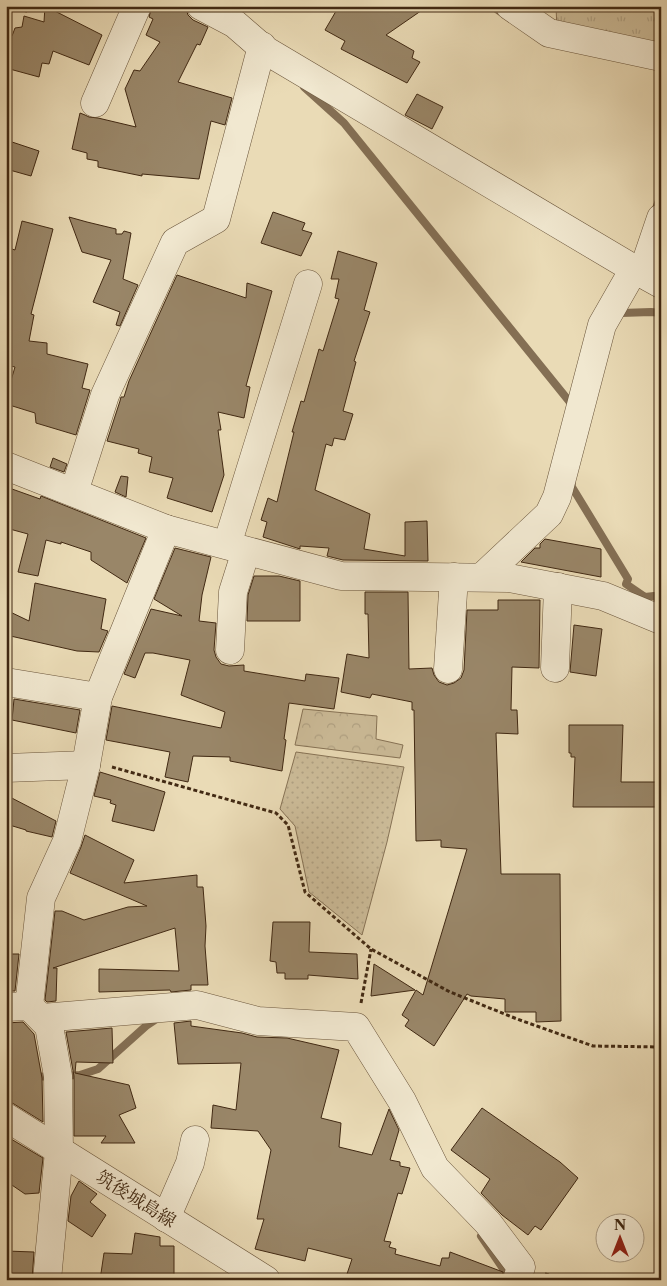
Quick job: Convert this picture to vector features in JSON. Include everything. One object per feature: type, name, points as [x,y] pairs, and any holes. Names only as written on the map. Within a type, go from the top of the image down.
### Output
[{"type":"street","points":[[95,103],[137,6]]},
{"type":"street","points":[[202,6],[235,24],[265,50],[646,276]]},
{"type":"street","points":[[510,6],[549,33],[661,57]]},
{"type":"street","points":[[74,492],[104,396],[175,242],[216,219],[262,46]]},
{"type":"street","points":[[482,577],[549,514],[557,497],[602,325],[646,276],[661,218]]},
{"type":"street","points":[[230,650],[237,548],[308,284]]},
{"type":"street","points":[[6,466],[166,529],[341,576],[509,578],[603,596],[661,620]]},
{"type":"street","points":[[26,1011],[41,898],[67,841],[86,763],[98,697],[166,529]]},
{"type":"street","points":[[448,669],[454,577]]},
{"type":"street","points":[[555,668],[558,587]]},
{"type":"street","points":[[6,682],[98,697]]},
{"type":"street","points":[[6,768],[86,763]]},
{"type":"street","points":[[26,1011],[197,1005],[258,1022],[356,1027],[402,1101],[435,1168],[488,1223],[521,1267],[517,1280]]},
{"type":"street","points":[[26,1011],[49,1026],[58,1076],[59,1151],[47,1280]]},
{"type":"street","name":"筑後城島線","points":[[6,1117],[266,1280]]},
{"type":"street","points":[[166,1218],[190,1163],[195,1140]]},
{"type":"path","points":[[11,6],[29,12]]},
{"type":"path","points":[[86,763],[276,812],[288,825],[305,892],[371,949],[450,992],[517,1019],[593,1046],[661,1047]]},
{"type":"path","points":[[356,1027],[371,949]]},
{"type":"green space","points":[[556,6],[661,6],[661,54],[557,30]]},
{"type":"green space","points":[[303,709],[377,716],[376,739],[403,745],[400,758],[295,745]]},
{"type":"green space","points":[[296,752],[404,767],[387,842],[362,935],[309,892],[295,826],[280,809]]},
{"type":"building","points":[[45,6],[102,35],[89,65],[53,51],[49,64],[42,63],[39,77],[6,68],[6,36],[12,36],[15,28],[22,27],[24,16],[44,22]]},
{"type":"building","points":[[152,6],[181,6],[186,9],[188,15],[193,20],[208,27],[200,45],[197,44],[178,82],[232,98],[225,125],[211,121],[199,179],[142,174],[142,176],[98,167],[98,161],[87,159],[87,153],[72,149],[80,113],[89,117],[136,127],[125,89],[134,70],[140,71],[160,42],[146,35],[153,19],[149,17]]},
{"type":"building","points":[[339,6],[428,6],[386,35],[414,51],[412,58],[420,62],[407,83],[341,49],[345,41],[325,30]]},
{"type":"building","points":[[417,94],[443,107],[432,129],[405,115]]},
{"type":"building","points":[[6,140],[39,151],[31,176],[6,169]]},
{"type":"building","points":[[273,212],[305,223],[302,230],[312,233],[301,256],[261,243]]},
{"type":"building","points":[[69,217],[116,229],[116,234],[122,234],[124,231],[131,233],[123,279],[138,285],[120,326],[116,325],[120,312],[93,302],[111,260],[82,252]]},
{"type":"building","points":[[22,221],[53,229],[31,314],[34,315],[29,341],[47,343],[47,354],[88,364],[82,388],[90,390],[76,435],[36,423],[35,413],[6,404],[6,397],[15,367],[6,365],[6,247],[15,250]]},
{"type":"building","points":[[338,251],[377,263],[364,310],[370,312],[354,361],[356,362],[343,411],[353,414],[345,440],[334,438],[332,446],[326,444],[315,490],[370,514],[364,549],[405,556],[405,522],[427,521],[428,561],[343,560],[327,556],[329,548],[300,546],[300,549],[263,537],[267,522],[261,520],[268,498],[277,502],[294,432],[292,432],[301,401],[304,402],[319,349],[323,351],[339,299],[335,298],[339,279],[331,279]]},
{"type":"building","points":[[177,275],[246,298],[247,283],[272,291],[246,386],[250,387],[244,418],[218,412],[221,430],[218,430],[224,475],[212,512],[167,498],[173,478],[149,472],[152,457],[138,453],[139,449],[107,441],[121,397],[124,397],[129,381]]},
{"type":"building","points":[[53,458],[67,464],[64,472],[50,467]]},
{"type":"building","points":[[121,476],[128,477],[126,497],[115,492]]},
{"type":"building","points":[[12,489],[40,499],[41,496],[146,538],[127,583],[91,560],[91,552],[61,542],[61,544],[46,540],[38,576],[18,572],[28,534],[6,528],[6,509]]},
{"type":"building","points":[[545,539],[601,549],[601,577],[521,562],[535,548],[540,548],[540,544]]},
{"type":"building","points":[[175,548],[211,557],[202,595],[199,621],[216,623],[214,650],[221,664],[229,666],[244,665],[244,671],[305,681],[306,674],[339,678],[334,709],[289,703],[282,771],[230,761],[230,757],[193,756],[188,782],[165,777],[170,752],[106,740],[112,706],[221,728],[225,712],[181,695],[190,660],[145,653],[135,678],[124,674],[151,609],[182,616],[154,599]]},
{"type":"building","points":[[254,576],[279,576],[300,581],[300,621],[247,621],[248,595]]},
{"type":"building","points":[[35,583],[106,599],[101,629],[108,631],[99,652],[77,651],[6,635],[6,610],[29,621]]},
{"type":"building","points":[[365,592],[408,592],[409,669],[432,668],[439,682],[447,685],[461,678],[464,670],[467,610],[498,610],[498,600],[540,600],[539,668],[512,667],[511,710],[517,710],[518,734],[496,733],[501,874],[560,874],[561,1021],[536,1022],[536,1012],[505,1012],[505,999],[467,994],[434,1046],[405,1026],[409,1020],[402,1015],[416,990],[423,995],[467,849],[441,847],[441,840],[416,841],[414,710],[412,710],[412,702],[372,694],[370,698],[341,692],[347,654],[369,658],[368,614],[365,614]]},
{"type":"building","points":[[574,625],[602,629],[596,676],[570,672]]},
{"type":"building","points":[[14,699],[80,710],[76,733],[12,720]]},
{"type":"building","points":[[569,725],[623,725],[621,782],[661,782],[661,807],[573,807],[575,757],[571,757],[571,753],[569,753]]},
{"type":"building","points":[[100,772],[165,792],[154,831],[112,821],[116,805],[110,803],[111,800],[94,796]]},
{"type":"building","points":[[6,795],[56,821],[52,837],[6,824]]},
{"type":"building","points":[[85,835],[134,860],[124,883],[197,875],[197,887],[203,887],[208,985],[191,985],[191,990],[171,992],[170,990],[99,992],[99,969],[179,971],[175,928],[53,968],[57,968],[56,1001],[47,1002],[45,1000],[55,911],[62,911],[84,920],[128,907],[147,906],[70,873]]},
{"type":"building","points":[[273,922],[310,922],[309,952],[357,954],[358,979],[308,975],[308,979],[285,979],[285,973],[277,973],[276,962],[270,961]]},
{"type":"building","points":[[6,954],[19,954],[15,991],[6,991]]},
{"type":"building","points":[[374,964],[415,990],[371,996]]},
{"type":"building","points":[[191,1021],[191,1026],[257,1037],[287,1038],[339,1050],[321,1118],[341,1123],[339,1147],[372,1155],[389,1109],[399,1130],[390,1160],[400,1162],[400,1166],[410,1168],[402,1194],[398,1193],[384,1241],[391,1242],[389,1247],[396,1249],[395,1254],[440,1266],[442,1258],[449,1258],[450,1252],[503,1272],[502,1280],[345,1280],[352,1259],[308,1248],[305,1261],[255,1249],[264,1219],[257,1219],[271,1150],[258,1131],[211,1128],[213,1105],[236,1110],[241,1063],[178,1064],[174,1023]]},
{"type":"building","points":[[23,1022],[34,1034],[42,1078],[43,1122],[6,1100],[6,1023]]},
{"type":"building","points":[[112,1028],[113,1063],[76,1062],[75,1073],[129,1085],[136,1108],[119,1115],[135,1143],[101,1143],[106,1136],[74,1136],[74,1076],[66,1032]]},
{"type":"building","points":[[482,1108],[560,1162],[578,1178],[541,1230],[535,1226],[528,1235],[502,1215],[481,1193],[490,1179],[451,1150]]},
{"type":"building","points":[[6,1136],[43,1158],[39,1193],[25,1194],[6,1181]]},
{"type":"building","points":[[79,1181],[97,1194],[90,1202],[106,1215],[92,1237],[68,1221],[71,1196]]},
{"type":"building","points":[[135,1233],[160,1237],[160,1246],[174,1246],[174,1280],[100,1280],[104,1253],[132,1254]]},
{"type":"building","points":[[6,1251],[34,1252],[32,1280],[6,1280]]},
{"type":"waterway","points":[[492,6],[505,15]]},
{"type":"waterway","points":[[304,87],[344,123],[573,406]]},
{"type":"waterway","points":[[654,214],[661,195]]},
{"type":"waterway","points":[[618,317],[621,313],[661,313]]},
{"type":"waterway","points":[[571,479],[572,487],[628,579],[626,584],[645,597],[654,596],[661,601]]},
{"type":"waterway","points":[[31,1077],[80,1075],[98,1069],[146,1026],[158,1018]]},
{"type":"waterway","points":[[481,1236],[506,1273],[514,1275]]}]
